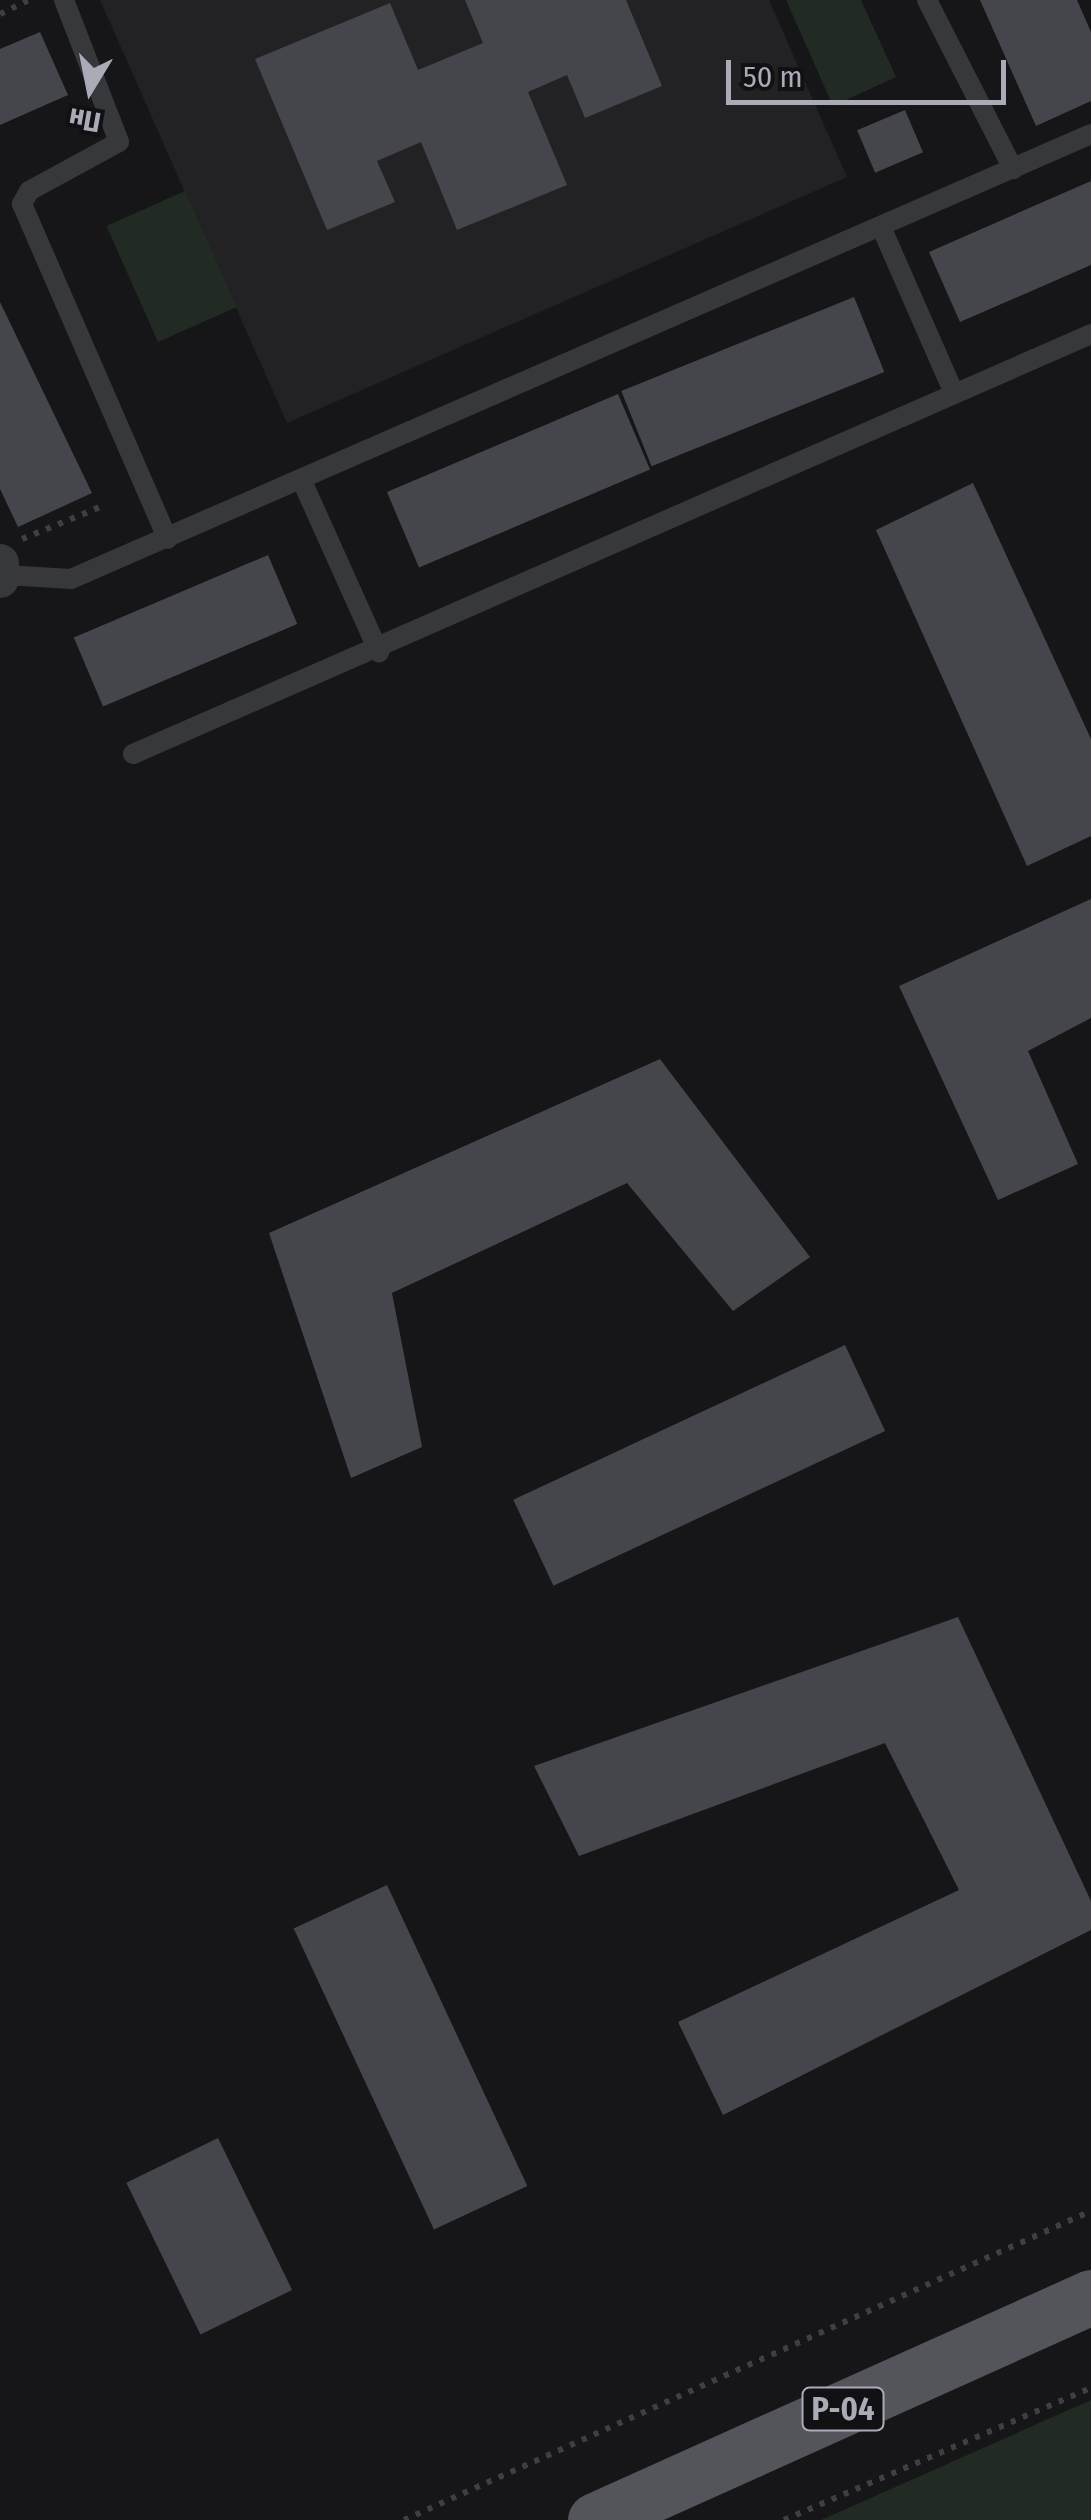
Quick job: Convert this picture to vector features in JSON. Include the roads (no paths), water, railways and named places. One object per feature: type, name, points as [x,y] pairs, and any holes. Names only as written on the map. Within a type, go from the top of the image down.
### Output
[{"type":"main road","name":"Р-04","points":[[596,2520],[1091,2297]]},
{"type":"lane","points":[[64,0],[120,142],[29,191],[22,204],[168,539]]},
{"type":"lane","points":[[927,0],[1013,169]]},
{"type":"lane","points":[[4,565],[71,579],[882,230],[1091,134]]},
{"type":"lane","points":[[882,230],[954,393]]},
{"type":"lane","points":[[133,754],[379,652],[1091,334]]},
{"type":"lane","points":[[302,481],[379,652]]}]
